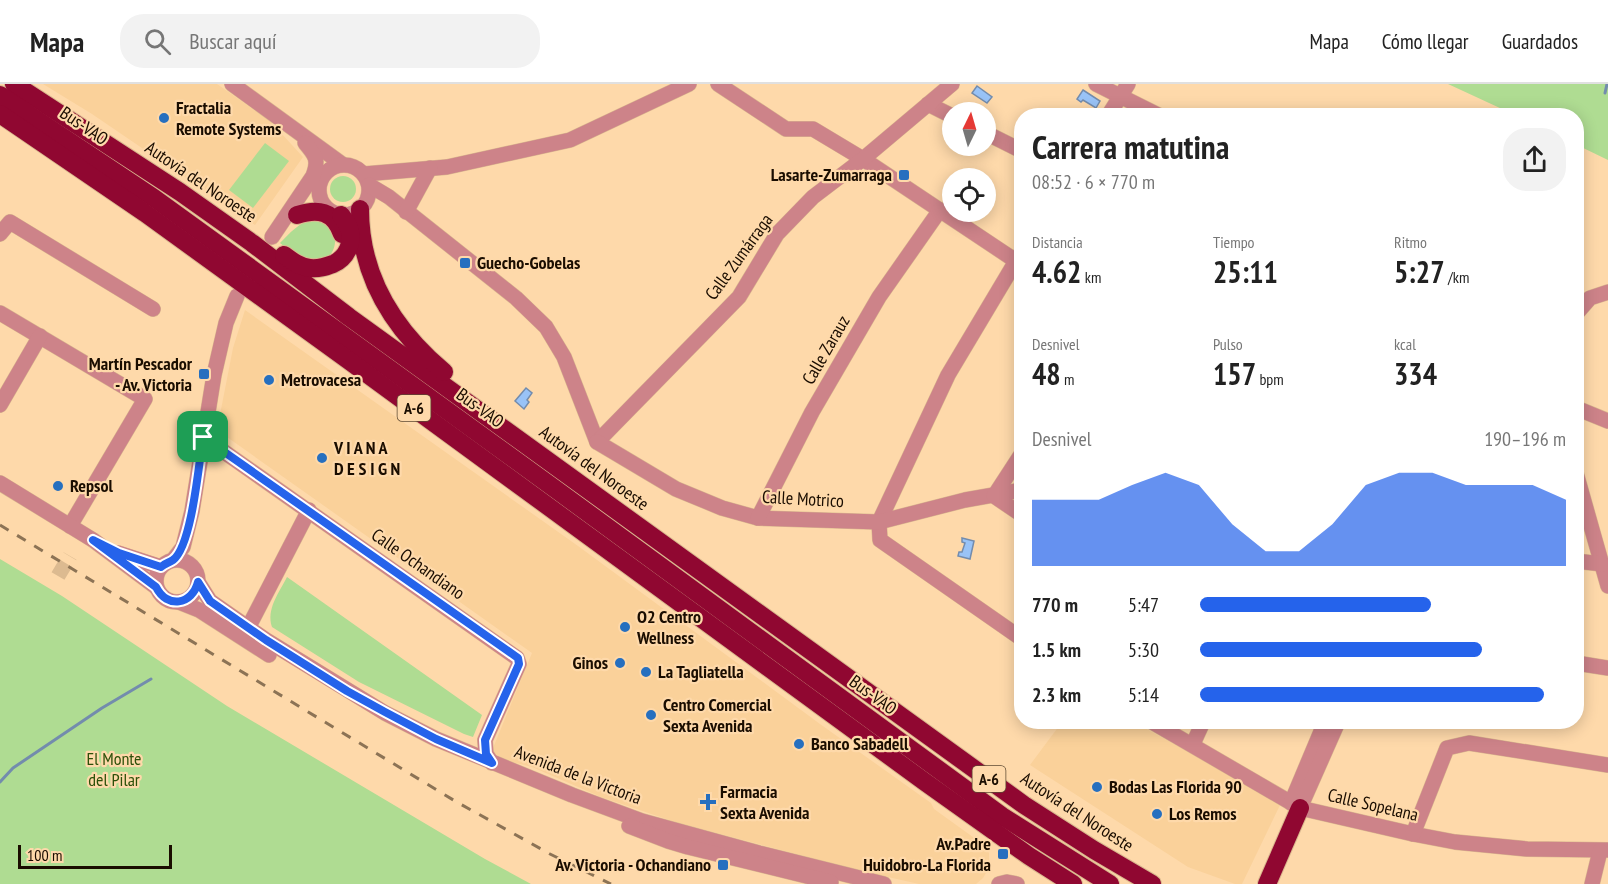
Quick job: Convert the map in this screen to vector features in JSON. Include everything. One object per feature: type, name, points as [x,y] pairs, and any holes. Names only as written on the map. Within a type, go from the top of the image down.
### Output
[{"type":"highway","name":"Autovía del Noroeste","points":[[14,84],[180,192],[252,243],[349,317],[1024,805],[1152,884]]},
{"type":"highway","name":"Bus-VAO","points":[[0,95],[173,212],[1002,816],[1110,884]]},
{"type":"highway","name":"A-6","points":[[0,114],[145,213],[964,810],[1073,884]]},
{"type":"highway","points":[[363,206],[360,223],[366,255],[380,297],[403,332],[427,358],[465,388],[473,406]]},
{"type":"highway","points":[[291,216],[320,211],[330,216],[338,224],[343,237],[341,251],[330,265]]},
{"type":"highway","points":[[252,243],[277,251],[298,265],[322,268],[339,261],[349,249],[349,228],[341,215]]},
{"type":"highway","points":[[1267,884],[1296,805]]},
{"type":"street","points":[[232,84],[342,164]]},
{"type":"street","points":[[366,179],[447,167],[570,140],[689,84]]},
{"type":"street","points":[[718,84],[786,129],[813,129],[1014,256]]},
{"type":"street","name":"Calle Zumárraga","points":[[597,442],[739,297],[777,234],[813,197],[863,159],[952,84]]},
{"type":"street","points":[[1096,84],[1124,90],[1149,108]]},
{"type":"street","points":[[1113,108],[1124,90]]},
{"type":"street","points":[[928,104],[942,111]]},
{"type":"street","points":[[291,216],[317,165],[315,155],[297,133]]},
{"type":"street","points":[[996,138],[1014,147]]},
{"type":"street","points":[[312,144],[323,160],[319,197],[327,209],[341,215],[354,213],[373,199],[380,198],[402,209]]},
{"type":"street","points":[[291,216],[330,168],[342,164],[358,168],[366,179],[516,298],[546,327],[564,357],[597,442]]},
{"type":"street","points":[[402,209],[429,168]]},
{"type":"street","points":[[363,206],[369,194],[366,179]]},
{"type":"street","points":[[291,216],[309,205],[322,203]]},
{"type":"street","name":"Calle Zarauz","points":[[758,518],[812,412],[879,297],[940,210]]},
{"type":"street","points":[[0,234],[9,222],[153,309]]},
{"type":"street","points":[[1014,267],[948,375],[879,522],[880,540],[1014,633]]},
{"type":"street","points":[[1584,305],[1590,298],[1608,292]]},
{"type":"street","points":[[156,587],[156,576],[183,547],[192,512],[219,350],[226,323],[237,296]]},
{"type":"street","points":[[0,313],[145,399],[70,526]]},
{"type":"street","points":[[0,405],[40,336]]},
{"type":"street","points":[[1584,412],[1608,422]]},
{"type":"street","name":"Calle Ochandiano","points":[[203,437],[518,658],[519,664],[485,740],[486,754],[492,763]]},
{"type":"street","name":"Calle Motrico","points":[[597,442],[676,489],[722,508],[758,518],[879,522],[965,500],[1014,492]]},
{"type":"street","points":[[1014,465],[994,496],[1014,510]]},
{"type":"street","points":[[0,483],[93,540],[119,553],[167,563],[184,561],[196,572],[198,582],[196,589],[192,596],[179,602],[168,600],[156,587],[93,540]]},
{"type":"street","points":[[1584,501],[1608,586]]},
{"type":"street","points":[[249,628],[309,510]]},
{"type":"street","points":[[192,512],[193,567]]},
{"type":"street","points":[[1584,562],[1602,564]]},
{"type":"street","name":"Avenida de la Victoria","points":[[198,582],[210,601],[266,640],[385,712],[436,739],[586,801],[642,821],[884,884]]},
{"type":"street","name":"Avenida de la Victoria","points":[[179,602],[199,610],[347,702],[443,748],[557,797],[668,841],[841,884]]},
{"type":"street","points":[[1584,664],[1608,668]]},
{"type":"street","name":"Calle Sopelana","points":[[1165,729],[1296,805],[1455,842],[1527,849],[1604,851]]},
{"type":"street","points":[[1193,744],[1200,729]]},
{"type":"street","points":[[1296,805],[1323,729]]},
{"type":"street","points":[[1296,805],[1334,729]]},
{"type":"street","points":[[1413,834],[1447,748],[1469,743],[1608,765]]},
{"type":"street","points":[[1592,884],[1604,851]]},
{"type":"street","points":[[999,884],[1007,882],[1017,884]]},
{"type":"shaded area","points":[[43,84],[217,84],[270,121],[303,157],[255,225],[92,114]]},
{"type":"shaded area","points":[[245,310],[578,546],[931,803],[934,809],[984,845],[989,853],[989,868],[983,878],[976,884],[919,884],[857,870],[675,822],[601,797],[532,767],[504,760],[494,753],[493,748],[532,653],[217,430],[233,348]]},
{"type":"shaded area","points":[[1057,729],[1147,729],[1281,803],[1242,884],[1235,884],[1188,867],[1030,765]]},
{"type":"green space","points":[[1448,84],[1608,84],[1608,160],[1584,148],[1584,108],[1500,108]]},
{"type":"green space","points":[[265,143],[289,161],[253,208],[229,190]]},
{"type":"green space","points":[[343,176],[352,180],[356,189],[352,198],[343,202],[334,198],[330,189],[334,180]]},
{"type":"green space","points":[[314,219],[327,224],[334,234],[334,246],[324,260],[307,260],[292,253],[280,243],[299,225]]},
{"type":"green space","name":"El Monte del Pilar","points":[[0,559],[62,596],[227,706],[531,884],[0,884]]},
{"type":"green space","points":[[287,577],[482,715],[473,737],[359,682],[272,627],[272,607]]},
{"type":"water","points":[[977,86],[992,97],[986,102],[972,93]]},
{"type":"water","points":[[1083,90],[1100,101],[1096,108],[1077,99]]},
{"type":"water","points":[[526,388],[532,393],[524,409],[515,401]]},
{"type":"water","points":[[962,538],[974,541],[970,559],[958,556],[965,543],[962,542]]},
{"type":"waterway","points":[[1605,93],[1607,84]]},
{"type":"waterway","points":[[0,782],[13,768],[102,708],[151,679]]},
{"type":"tunnel","points":[[58,576],[70,556]]},
{"type":"railway","points":[[0,525],[455,801],[550,854],[611,884]]},
{"type":"place","name":"Fractalia Remote Systems","points":[[164,118]]},
{"type":"place","name":"Lasarte-Zumarraga","points":[[904,175]]},
{"type":"place","name":"Guecho-Gobelas","points":[[465,263]]},
{"type":"place","name":"Martín Pescador - Av. Victoria","points":[[204,374]]},
{"type":"place","name":"Metrovacesa","points":[[269,380]]},
{"type":"place","name":"V I A N A D E S I G N","points":[[322,458]]},
{"type":"place","name":"Repsol","points":[[58,486]]},
{"type":"place","name":"O2 Centro Wellness","points":[[625,627]]},
{"type":"place","name":"Ginos","points":[[620,663]]},
{"type":"place","name":"La Tagliatella","points":[[646,672]]},
{"type":"place","name":"Centro Comercial Sexta Avenida","points":[[651,715]]},
{"type":"place","name":"Banco Sabadell","points":[[799,744]]},
{"type":"place","name":"Bodas Las Florida 90","points":[[1097,787]]},
{"type":"place","name":"Farmacia Sexta Avenida","points":[[708,802]]},
{"type":"place","name":"Los Remos","points":[[1157,814]]},
{"type":"place","name":"Av.Padre Huidobro-La Florida","points":[[1003,854]]},
{"type":"place","name":"Av. Victoria - Ochandiano","points":[[723,865]]},
{"type":"route","points":[[203,437],[518,658],[519,664],[485,740],[486,754],[492,763],[436,739],[347,691],[266,640],[210,601],[198,582],[192,596],[186,600],[173,602],[168,600],[156,587],[93,540],[133,559],[161,567],[173,560],[183,547],[192,512],[203,437]]}]
